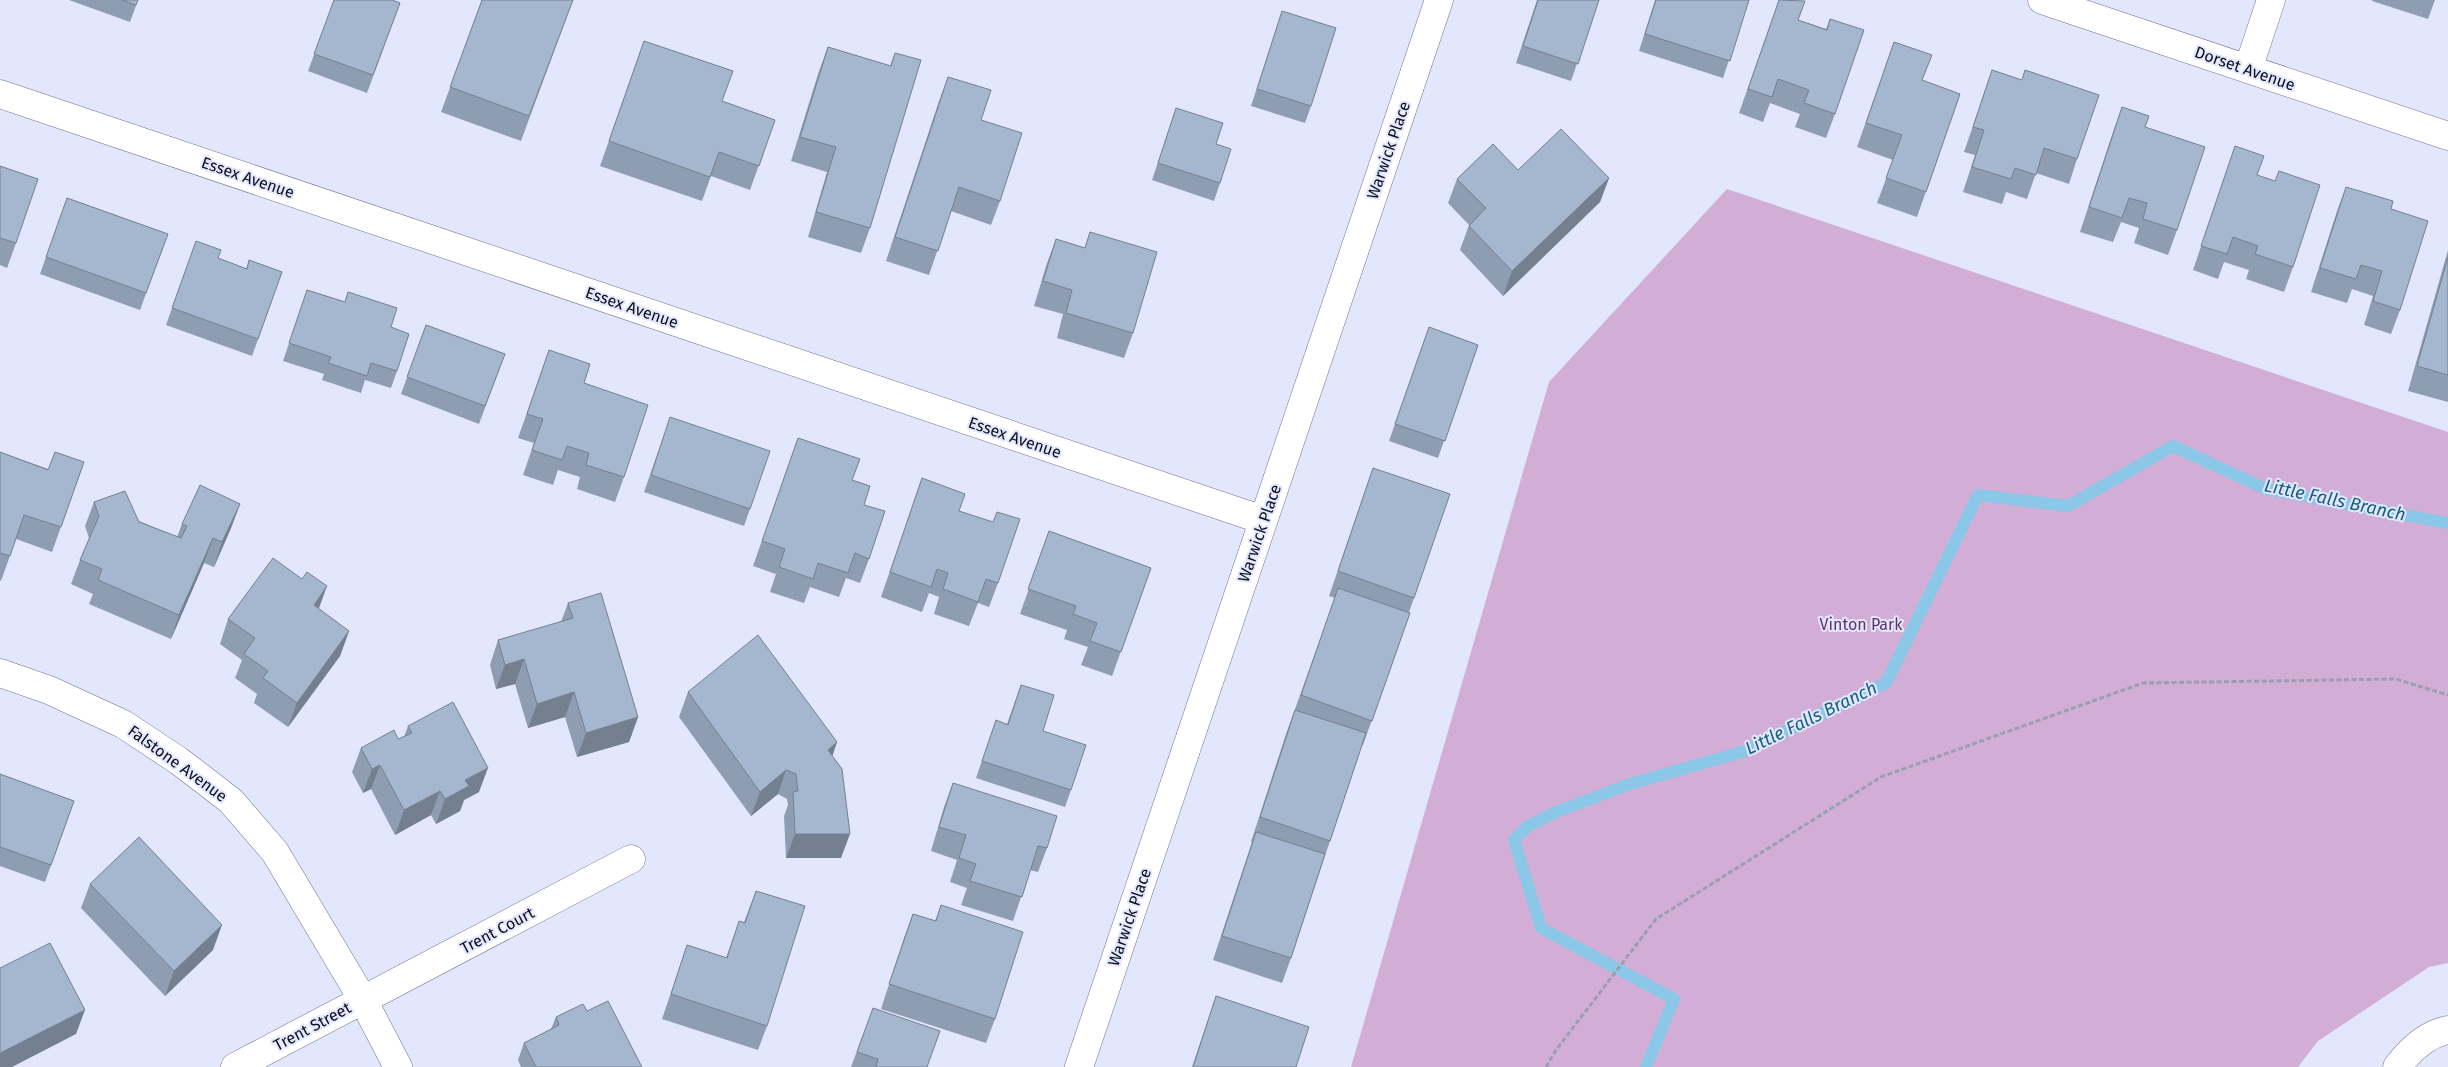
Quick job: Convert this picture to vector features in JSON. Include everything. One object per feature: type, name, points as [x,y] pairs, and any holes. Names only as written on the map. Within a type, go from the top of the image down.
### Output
[{"type":"street","name":"Warwick Place","points":[[1079,1067],[1439,0]]},
{"type":"street","name":"Dorset Avenue","points":[[2042,0],[2448,136]]},
{"type":"street","points":[[2248,70],[2271,0]]},
{"type":"street","name":"Essex Avenue","points":[[0,94],[1263,520]]},
{"type":"street","name":"Falstone Avenue","points":[[0,673],[49,690],[123,724],[179,761],[231,801],[275,852],[363,1000],[398,1067]]},
{"type":"street","name":"Trent Court","points":[[363,1000],[631,859]]},
{"type":"street","name":"Trent Street","points":[[235,1067],[363,1000]]},
{"type":"street","points":[[2397,1067],[2409,1051],[2437,1032],[2448,1030]]},
{"type":"path","points":[[1546,1067],[1656,919],[1881,777],[2143,683],[2396,679],[2448,695]]},
{"type":"green space","name":"Vinton Park","points":[[1727,189],[2448,432],[2448,963],[2429,967],[2318,1041],[2298,1067],[1351,1067],[1549,382]]},
{"type":"building","points":[[122,0],[138,0],[136,5]]},
{"type":"building","points":[[334,0],[392,0],[400,3],[373,75],[314,54]]},
{"type":"building","points":[[482,0],[573,0],[529,116],[450,87]]},
{"type":"building","points":[[1538,0],[1599,0],[1578,64],[1523,46]]},
{"type":"building","points":[[1656,0],[1749,0],[1730,61],[1645,34]]},
{"type":"building","points":[[1779,0],[1805,1],[1798,20],[1827,30],[1830,19],[1864,30],[1835,114],[1804,103],[1809,90],[1778,79],[1772,97],[1748,89]]},
{"type":"building","points":[[1282,11],[1336,28],[1311,106],[1257,89]]},
{"type":"building","points":[[644,41],[733,71],[722,101],[775,120],[759,166],[719,152],[710,177],[609,141]]},
{"type":"building","points":[[1894,42],[1932,55],[1922,80],[1960,94],[1926,192],[1886,178],[1902,135],[1866,123]]},
{"type":"building","points":[[828,47],[891,66],[895,53],[921,60],[870,228],[816,212],[836,147],[800,137]]},
{"type":"building","points":[[1992,70],[2022,80],[2025,70],[2099,95],[2077,159],[2044,148],[2036,175],[2015,168],[2011,179],[1972,167],[1984,130],[1973,127]]},
{"type":"building","points":[[948,77],[991,90],[981,120],[1022,133],[1000,201],[959,187],[938,251],[895,237]]},
{"type":"building","points":[[2122,107],[2149,116],[2145,127],[2205,147],[2177,230],[2143,219],[2147,203],[2129,198],[2122,218],[2089,207]]},
{"type":"building","points":[[1176,108],[1223,123],[1216,144],[1231,149],[1220,183],[1158,163]]},
{"type":"building","points":[[1561,129],[1609,178],[1512,271],[1469,226],[1486,208],[1457,179],[1493,144],[1518,170]]},
{"type":"building","points":[[2235,146],[2264,156],[2257,175],[2275,181],[2279,171],[2320,185],[2293,267],[2255,254],[2258,246],[2233,237],[2227,254],[2201,246]]},
{"type":"building","points":[[0,166],[38,179],[16,243],[0,238]]},
{"type":"building","points":[[2346,187],[2393,201],[2391,209],[2428,221],[2400,310],[2373,301],[2382,271],[2361,265],[2356,279],[2320,268]]},
{"type":"building","points":[[67,198],[168,234],[146,293],[46,257]]},
{"type":"building","points":[[1090,232],[1157,252],[1133,333],[1066,313],[1072,290],[1043,281],[1056,239],[1085,248]]},
{"type":"building","points":[[196,241],[221,250],[218,258],[247,269],[249,260],[282,272],[258,339],[172,308]]},
{"type":"building","points":[[2448,257],[2448,375],[2417,366]]},
{"type":"building","points":[[307,290],[345,302],[348,292],[397,308],[391,327],[409,334],[397,371],[371,363],[367,376],[328,363],[331,357],[289,343]]},
{"type":"building","points":[[426,325],[505,354],[485,406],[407,377]]},
{"type":"building","points":[[1429,327],[1478,345],[1445,441],[1395,424]]},
{"type":"building","points":[[549,350],[590,364],[584,383],[648,405],[624,477],[586,465],[589,453],[567,446],[562,460],[532,450],[543,419],[527,414]]},
{"type":"building","points":[[670,417],[770,451],[750,509],[651,475]]},
{"type":"building","points":[[798,438],[860,459],[852,480],[870,486],[864,505],[885,511],[869,559],[855,553],[848,573],[818,563],[813,579],[779,567],[785,549],[762,541]]},
{"type":"building","points":[[0,452],[48,470],[55,452],[84,462],[61,527],[24,515],[10,556],[0,553]]},
{"type":"building","points":[[1373,468],[1450,494],[1414,598],[1338,571]]},
{"type":"building","points":[[922,478],[965,494],[959,511],[993,522],[997,512],[1020,519],[998,583],[986,579],[978,602],[943,589],[948,573],[937,569],[931,587],[890,572]]},
{"type":"building","points":[[200,485],[240,504],[222,542],[213,538],[179,615],[98,580],[102,569],[80,560],[99,516],[94,502],[125,491],[139,522],[181,538],[187,526],[182,524]]},
{"type":"building","points":[[1049,531],[1151,568],[1121,652],[1090,641],[1097,623],[1073,614],[1076,606],[1028,589]]},
{"type":"building","points":[[273,558],[302,579],[307,572],[327,586],[314,605],[349,631],[297,703],[263,678],[268,671],[244,654],[255,638],[228,619]]},
{"type":"building","points":[[1338,588],[1410,613],[1372,721],[1301,695]]},
{"type":"building","points":[[601,593],[638,717],[586,733],[574,692],[537,704],[524,659],[505,665],[498,640],[573,618],[568,603]]},
{"type":"building","points":[[758,635],[837,742],[828,750],[842,769],[850,834],[795,834],[793,792],[798,791],[796,774],[786,770],[760,792],[688,692]]},
{"type":"building","points":[[1021,685],[1054,695],[1043,731],[1086,745],[1071,790],[982,761],[996,720],[1008,725]]},
{"type":"building","points":[[453,702],[488,768],[465,780],[469,786],[445,799],[440,791],[404,810],[380,765],[372,769],[361,748],[394,730],[398,739],[412,733],[408,726]]},
{"type":"building","points":[[1295,710],[1366,733],[1330,841],[1260,817]]},
{"type":"building","points":[[0,774],[74,801],[51,865],[0,847]]},
{"type":"building","points":[[953,783],[1057,816],[1047,848],[1038,846],[1022,897],[970,881],[976,864],[959,858],[966,835],[939,827]]},
{"type":"building","points":[[1256,832],[1325,854],[1291,958],[1222,936]]},
{"type":"building","points":[[139,837],[222,925],[174,971],[90,884]]},
{"type":"building","points":[[756,891],[805,906],[767,1026],[671,994],[687,945],[727,958],[739,921],[745,923]]},
{"type":"building","points":[[941,905],[1023,932],[995,1019],[889,984],[913,914],[936,921]]},
{"type":"building","points":[[50,943],[85,1010],[0,1053],[0,968]]},
{"type":"building","points":[[1216,996],[1309,1027],[1296,1067],[1193,1067]]},
{"type":"building","points":[[608,1001],[642,1067],[536,1067],[524,1043],[559,1025],[556,1017],[583,1004],[587,1011]]},
{"type":"building","points":[[873,1008],[940,1031],[927,1067],[876,1067],[878,1059],[857,1052]]},
{"type":"waterway","name":"Little Falls Branch","points":[[1646,1067],[1674,999],[1541,928],[1514,840],[1528,826],[1556,812],[1630,784],[1742,752],[1886,683],[1978,495],[2068,506],[2173,446],[2266,489],[2448,523]]}]
